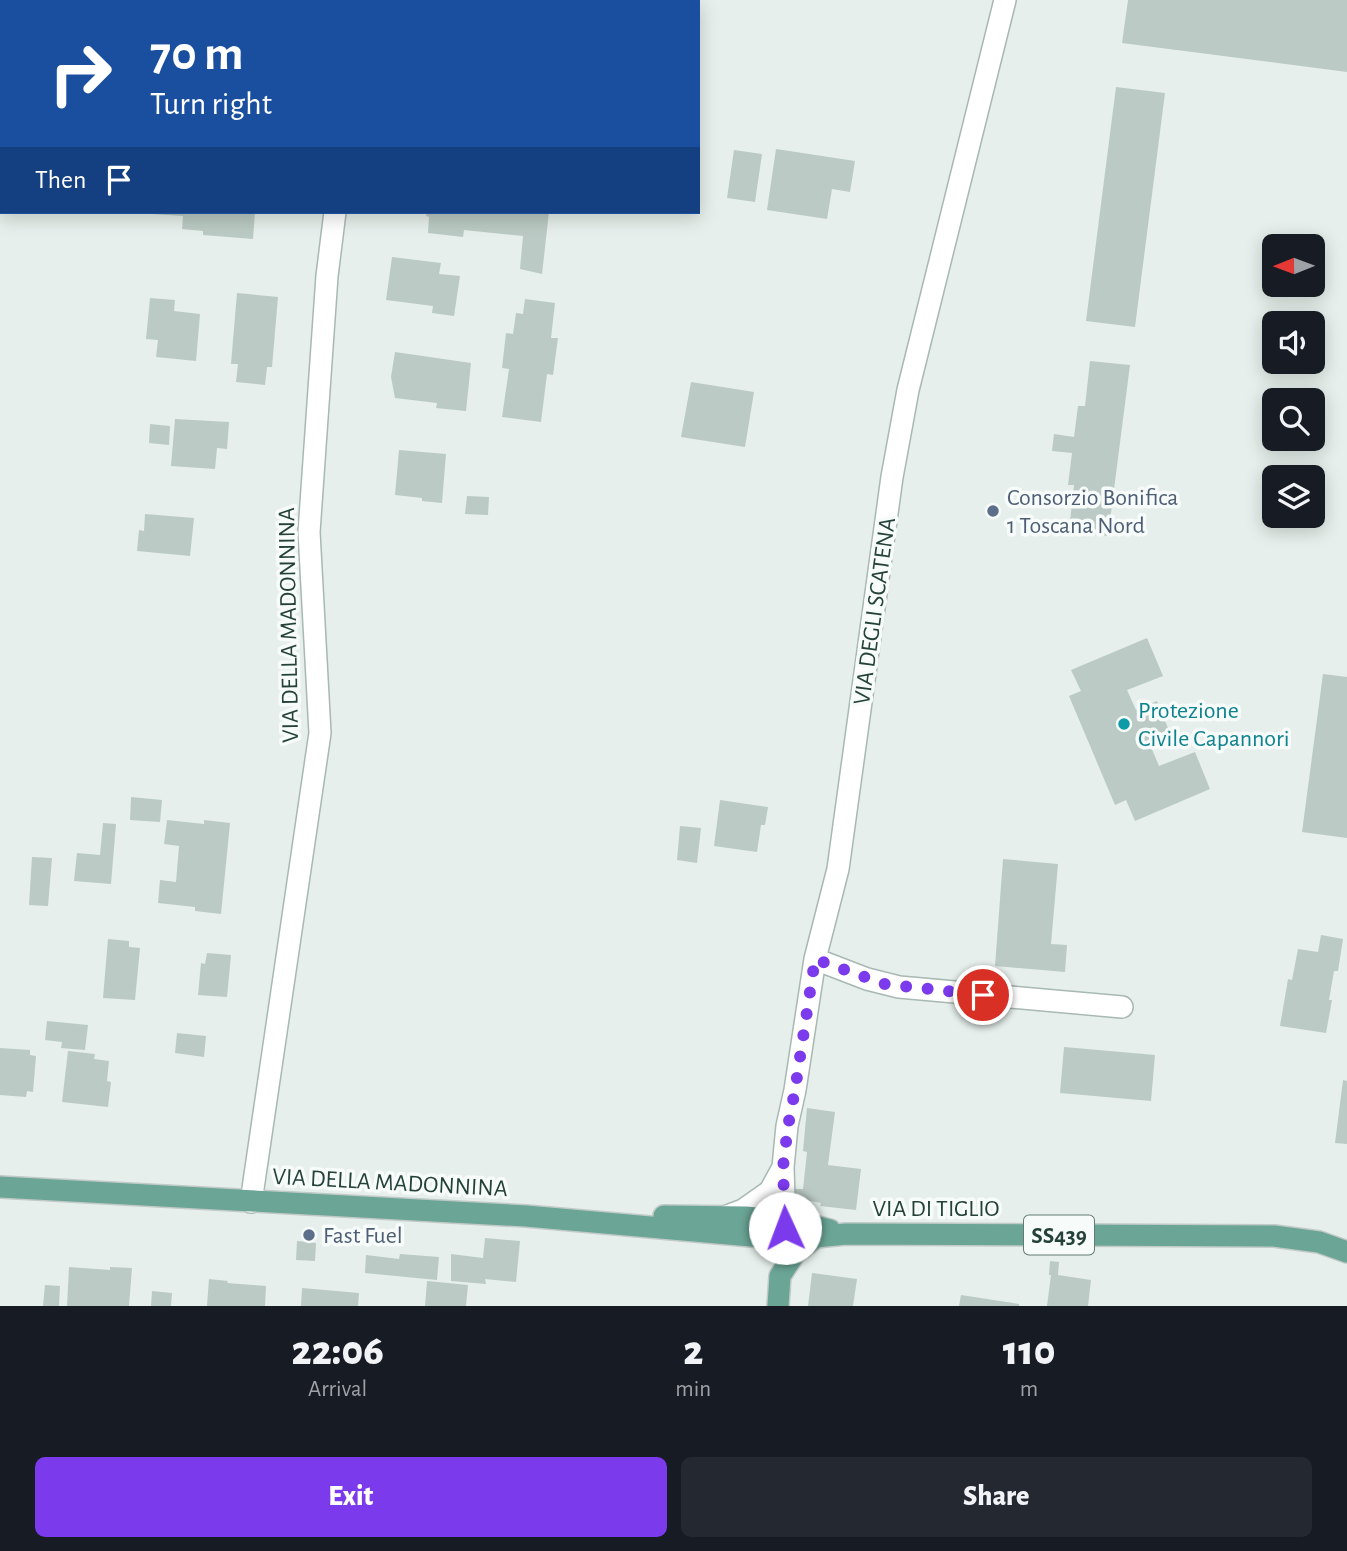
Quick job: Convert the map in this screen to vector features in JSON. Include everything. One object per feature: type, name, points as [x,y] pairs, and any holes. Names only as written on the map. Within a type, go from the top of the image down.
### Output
[{"type":"main road","name":"VIA DELLA MADONNINA","points":[[0,1186],[526,1216]]},
{"type":"main road","points":[[526,1216],[727,1216],[763,1218],[788,1229]]},
{"type":"main road","points":[[526,1216],[745,1236],[788,1229],[799,1222],[846,1234]]},
{"type":"main road","points":[[778,1306],[790,1246],[788,1229]]},
{"type":"main road","name":"VIA DI TIGLIO","points":[[788,1229],[816,1237],[846,1234],[1274,1236],[1320,1242],[1345,1253]]},
{"type":"main road","points":[[745,1236],[768,1247],[784,1270]]},
{"type":"main road","points":[[784,1270],[795,1253],[816,1237]]},
{"type":"street","name":"VIA DEGLI SCATENA","points":[[788,1229],[783,1167],[788,1126],[815,959],[838,869],[892,477],[908,390],[1005,0]]},
{"type":"street","name":"VIA DELLA MADONNINA","points":[[251,1202],[320,733],[309,532],[327,276],[335,214]]},
{"type":"street","points":[[815,959],[867,979],[899,987],[1122,1007]]},
{"type":"street","points":[[727,1216],[743,1210],[771,1191],[783,1167]]},
{"type":"building","points":[[1128,0],[1347,0],[1347,72],[1122,43]]},
{"type":"building","points":[[1116,87],[1165,93],[1135,327],[1086,321]]},
{"type":"building","points":[[776,149],[855,161],[850,192],[832,189],[827,219],[767,210]]},
{"type":"building","points":[[734,150],[762,154],[755,202],[727,198]]},
{"type":"building","points":[[152,214],[255,214],[253,239],[203,235],[203,231],[182,229],[183,216]]},
{"type":"building","points":[[549,214],[542,274],[520,269],[523,236],[464,230],[463,237],[428,233],[429,217],[426,216]]},
{"type":"building","points":[[392,257],[441,263],[439,274],[460,276],[454,316],[432,313],[433,306],[386,300]]},
{"type":"building","points":[[237,293],[278,297],[272,367],[267,367],[265,385],[236,382],[238,364],[231,364]]},
{"type":"building","points":[[150,298],[175,300],[174,311],[200,314],[196,361],[156,357],[158,340],[146,339]]},
{"type":"building","points":[[525,299],[555,303],[551,338],[558,338],[553,375],[547,374],[541,422],[502,417],[509,369],[502,368],[506,333],[513,334],[516,313],[523,314]]},
{"type":"building","points":[[395,352],[471,363],[466,411],[436,408],[437,403],[395,398],[391,377]]},
{"type":"building","points":[[1090,361],[1130,365],[1108,536],[1069,531],[1074,485],[1068,485],[1072,453],[1052,451],[1054,434],[1074,437],[1078,406],[1085,406]]},
{"type":"building","points":[[691,382],[754,392],[745,447],[681,437]]},
{"type":"building","points":[[175,419],[229,422],[227,449],[217,448],[215,469],[171,466]]},
{"type":"building","points":[[150,424],[170,426],[169,445],[149,443]]},
{"type":"building","points":[[399,450],[446,454],[442,503],[395,495]]},
{"type":"building","points":[[467,496],[489,497],[488,515],[465,514]]},
{"type":"building","points":[[145,514],[194,518],[190,556],[137,551],[139,530],[144,531]]},
{"type":"building","name":"Protezione Civile Capannori","points":[[1147,638],[1163,676],[1127,690],[1136,710],[1157,701],[1172,738],[1151,747],[1159,766],[1195,752],[1210,789],[1135,821],[1126,800],[1115,805],[1069,696],[1081,691],[1071,670]]},
{"type":"building","points":[[1323,674],[1347,677],[1347,838],[1302,832]]},
{"type":"building","points":[[131,797],[162,800],[160,822],[130,820]]},
{"type":"building","points":[[720,800],[768,807],[765,825],[761,825],[757,852],[714,846]]},
{"type":"building","points":[[167,820],[204,824],[204,820],[230,823],[221,914],[195,911],[195,907],[158,903],[160,880],[176,882],[179,846],[164,844]]},
{"type":"building","points":[[103,823],[116,824],[111,884],[74,881],[77,853],[100,855]]},
{"type":"building","points":[[680,826],[701,828],[697,863],[677,860]]},
{"type":"building","points":[[32,857],[52,858],[48,906],[29,905]]},
{"type":"building","points":[[1003,859],[1058,864],[1051,944],[1067,945],[1065,972],[995,966]]},
{"type":"building","points":[[1321,935],[1343,939],[1338,971],[1334,971],[1326,1033],[1280,1026],[1288,979],[1292,980],[1298,949],[1318,952]]},
{"type":"building","points":[[108,939],[129,941],[129,947],[140,948],[135,1000],[103,998]]},
{"type":"building","points":[[207,953],[231,955],[227,997],[198,995],[201,963],[205,964]]},
{"type":"building","points":[[47,1021],[88,1025],[85,1050],[61,1048],[62,1042],[45,1040]]},
{"type":"building","points":[[177,1033],[206,1036],[204,1057],[175,1053]]},
{"type":"building","points":[[1064,1047],[1155,1055],[1151,1101],[1060,1093]]},
{"type":"building","points":[[0,1048],[30,1050],[30,1055],[36,1056],[33,1092],[27,1091],[26,1097],[0,1095]]},
{"type":"building","points":[[68,1051],[95,1054],[94,1059],[109,1061],[107,1081],[111,1082],[108,1107],[62,1102]]},
{"type":"building","points":[[1343,1080],[1347,1081],[1347,1144],[1335,1143]]},
{"type":"building","points":[[807,1108],[835,1112],[828,1165],[861,1169],[856,1210],[820,1206],[821,1203],[794,1198],[795,1189],[803,1189],[807,1152],[803,1151]]},
{"type":"building","points":[[485,1238],[520,1241],[516,1282],[485,1279],[486,1284],[451,1281],[451,1254],[483,1258]]},
{"type":"building","points":[[297,1241],[316,1243],[315,1261],[296,1260]]},
{"type":"building","points":[[400,1254],[439,1257],[437,1280],[365,1273],[366,1255],[399,1259]]},
{"type":"building","points":[[1050,1261],[1059,1262],[1058,1275],[1091,1280],[1088,1306],[1047,1306]]},
{"type":"building","points":[[69,1267],[110,1270],[110,1267],[132,1268],[129,1306],[67,1306]]},
{"type":"building","points":[[812,1273],[857,1279],[853,1306],[808,1306]]},
{"type":"building","points":[[209,1279],[266,1286],[265,1306],[207,1306]]},
{"type":"building","points":[[427,1281],[468,1285],[466,1306],[425,1306]]},
{"type":"building","points":[[45,1285],[60,1286],[59,1306],[43,1306]]},
{"type":"building","points":[[302,1288],[359,1293],[358,1306],[301,1306]]},
{"type":"building","points":[[152,1291],[172,1293],[171,1306],[151,1306]]},
{"type":"building","points":[[961,1295],[1019,1304],[1019,1306],[959,1306]]},
{"type":"place","name":"Consorzio Bonifica 1 Toscana Nord","points":[[993,511]]},
{"type":"place","name":"Protezione Civile Capannori","points":[[1124,724]]},
{"type":"place","name":"Fast Fuel","points":[[309,1235]]},
{"type":"route","points":[[785,1228],[783,1167],[815,959],[884,984],[983,995]]}]
